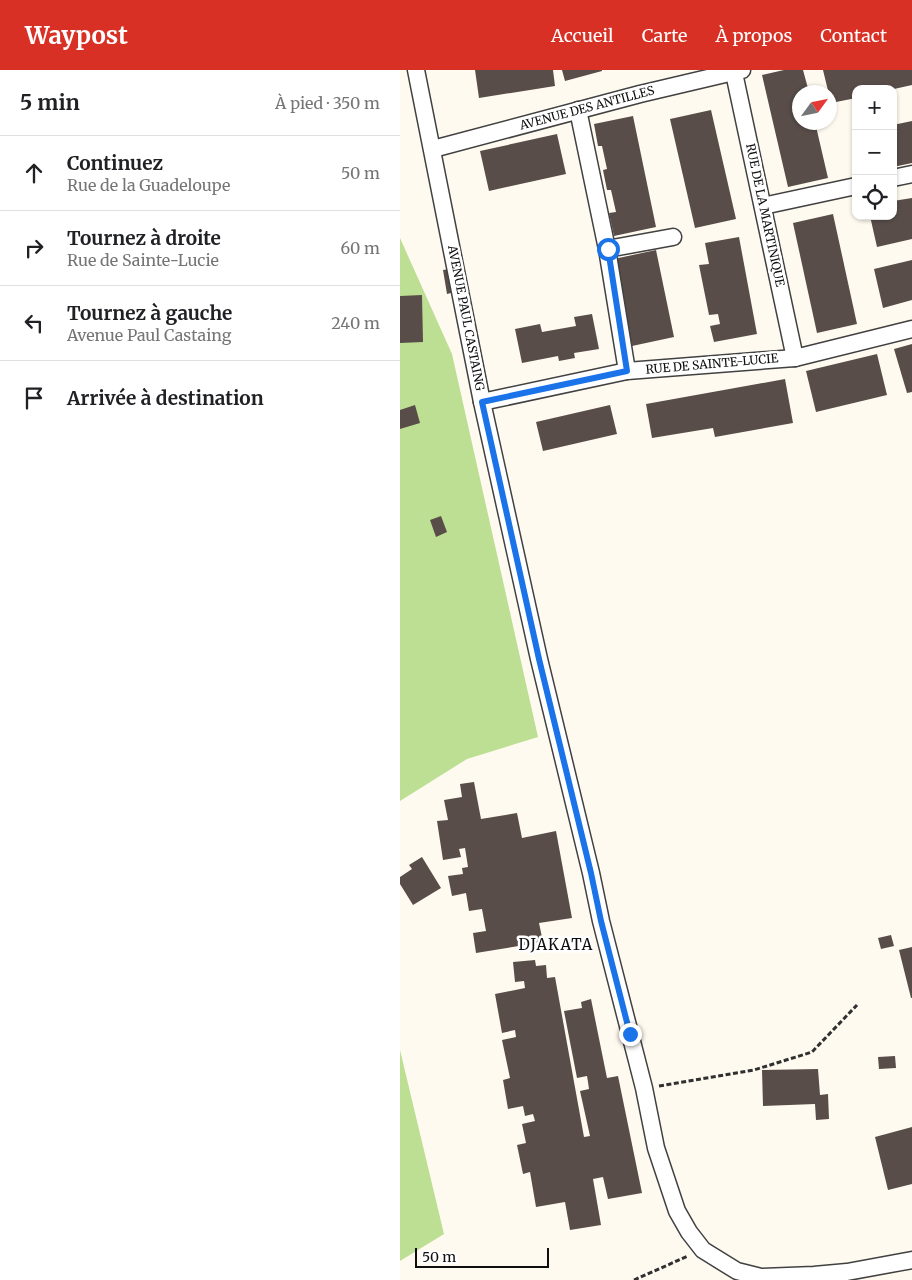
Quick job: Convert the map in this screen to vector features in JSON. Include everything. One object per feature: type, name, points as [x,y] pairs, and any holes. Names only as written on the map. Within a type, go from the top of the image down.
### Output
[{"type":"street","name":"AVENUE PAUL CASTAING","points":[[416,70],[482,402],[539,659],[601,921],[644,1088],[656,1148],[677,1211],[689,1232],[703,1250],[737,1271],[761,1277],[847,1272],[912,1260]]},
{"type":"street","name":"AVENUE DES ANTILLES","points":[[433,149],[640,94],[738,71]]},
{"type":"street","name":"RUE DE LA MARTINIQUE","points":[[738,71],[763,206],[795,358]]},
{"type":"street","points":[[578,110],[608,249],[627,371]]},
{"type":"street","points":[[897,177],[912,174]]},
{"type":"street","points":[[763,206],[852,187]]},
{"type":"street","points":[[608,249],[673,237]]},
{"type":"street","name":"RUE DE SAINTE-LUCIE","points":[[482,402],[627,371],[795,358],[912,329]]},
{"type":"path","points":[[644,1088],[754,1070],[812,1052],[857,1005]]},
{"type":"path","points":[[634,1280],[703,1250]]},
{"type":"green space","points":[[400,238],[452,354],[538,737],[467,759],[400,801]]},
{"type":"green space","points":[[400,1050],[444,1234],[400,1261]]},
{"type":"building","points":[[475,70],[553,70],[555,86],[479,98]]},
{"type":"building","points":[[562,70],[602,70],[602,71],[565,81]]},
{"type":"building","points":[[784,70],[803,70],[807,85],[792,85],[792,130],[817,130],[828,178],[788,187],[762,75]]},
{"type":"building","points":[[823,70],[912,70],[912,85],[897,88],[897,85],[852,85],[852,99],[837,102],[837,85],[827,85]]},
{"type":"building","points":[[711,110],[736,219],[695,228],[670,119]]},
{"type":"building","points":[[633,116],[656,227],[614,236],[609,213],[616,212],[611,190],[607,190],[603,170],[607,169],[602,146],[598,146],[594,124]]},
{"type":"building","points":[[912,121],[912,163],[897,166],[897,130],[897,124]]},
{"type":"building","points":[[557,134],[566,174],[489,191],[480,151]]},
{"type":"building","points":[[912,198],[912,239],[877,247],[871,220],[897,220],[897,200]]},
{"type":"building","points":[[833,214],[857,324],[817,333],[793,223]]},
{"type":"building","points":[[739,237],[757,334],[714,342],[710,326],[720,324],[718,314],[709,315],[699,265],[709,264],[705,243]]},
{"type":"building","points":[[656,250],[674,337],[632,346],[614,259]]},
{"type":"building","points":[[912,260],[912,300],[883,308],[874,269]]},
{"type":"building","points":[[455,268],[459,291],[447,294],[443,270]]},
{"type":"building","points":[[422,295],[423,342],[400,343],[400,296]]},
{"type":"building","points":[[592,314],[599,349],[574,353],[575,358],[559,361],[558,356],[522,363],[515,329],[540,324],[542,332],[576,326],[574,317]]},
{"type":"building","points":[[912,344],[912,392],[907,393],[894,349]]},
{"type":"building","points":[[877,354],[887,395],[816,412],[806,371]]},
{"type":"building","points":[[785,379],[793,423],[715,437],[713,428],[652,438],[646,404]]},
{"type":"building","points":[[415,405],[420,423],[400,429],[400,410]]},
{"type":"building","points":[[610,405],[617,434],[543,451],[536,422]]},
{"type":"building","points":[[441,516],[447,532],[436,537],[430,520]]},
{"type":"building","points":[[474,782],[481,819],[517,813],[522,838],[556,831],[572,918],[539,923],[543,942],[476,953],[473,933],[486,931],[482,909],[469,911],[466,893],[452,896],[448,876],[463,874],[462,868],[468,867],[465,848],[459,849],[461,857],[443,860],[437,821],[448,820],[444,800],[462,797],[460,784]]},
{"type":"building","points":[[422,857],[441,888],[413,905],[400,884],[400,877],[412,869],[409,865]]},
{"type":"building","points":[[891,935],[894,946],[881,949],[878,938]]},
{"type":"building","points":[[912,947],[912,998],[911,998],[899,950]]},
{"type":"building","points":[[535,960],[536,966],[546,965],[547,978],[555,977],[584,1137],[590,1136],[580,1091],[589,1089],[588,1082],[587,1076],[577,1078],[564,1011],[582,1008],[581,1002],[591,999],[607,1078],[618,1076],[642,1193],[608,1199],[603,1177],[593,1179],[601,1225],[570,1230],[565,1202],[536,1207],[530,1172],[523,1174],[517,1145],[526,1143],[522,1124],[535,1121],[533,1114],[525,1116],[523,1106],[508,1109],[503,1080],[510,1078],[502,1040],[516,1037],[515,1030],[502,1033],[495,994],[525,988],[524,981],[515,982],[513,962]]},
{"type":"building","points":[[895,1056],[896,1068],[879,1069],[878,1057]]},
{"type":"building","points":[[818,1069],[820,1095],[828,1094],[829,1119],[816,1120],[815,1104],[763,1106],[762,1070]]},
{"type":"building","points":[[912,1127],[912,1184],[888,1190],[875,1137]]},
{"type":"district","name":"DJAKATA","points":[[556,945]]},
{"type":"route","points":[[608,249],[627,371],[482,402],[539,659],[601,921],[630,1034]]}]
